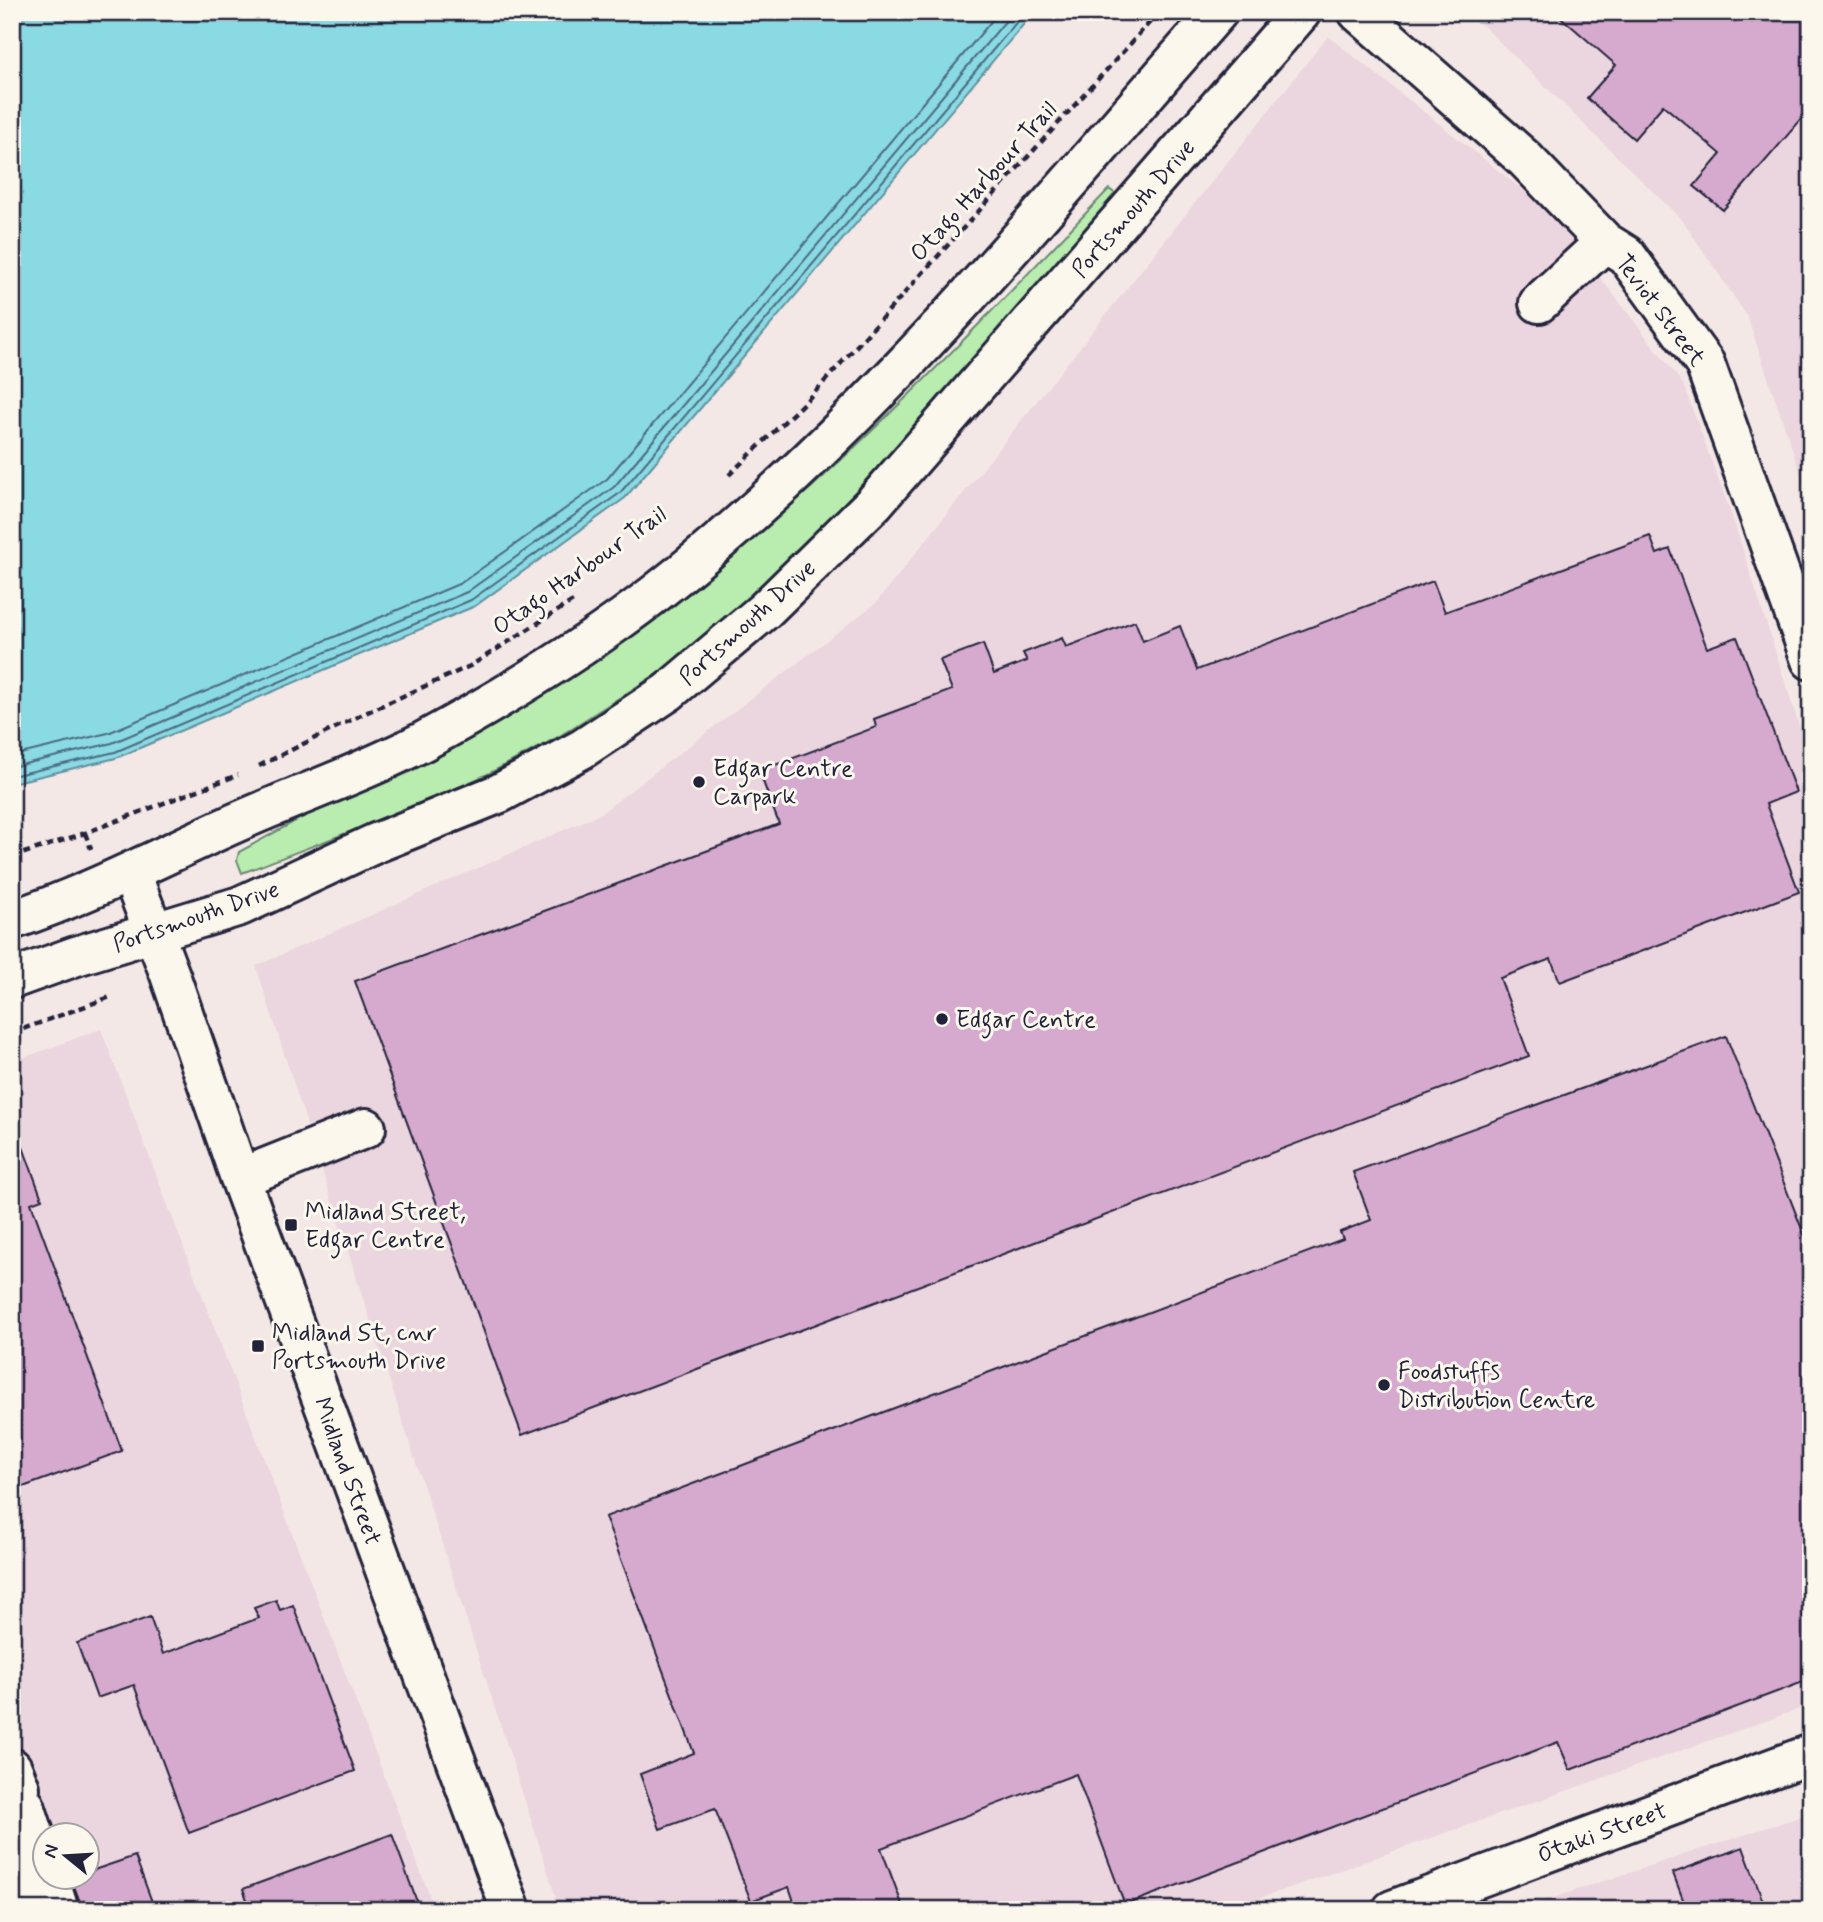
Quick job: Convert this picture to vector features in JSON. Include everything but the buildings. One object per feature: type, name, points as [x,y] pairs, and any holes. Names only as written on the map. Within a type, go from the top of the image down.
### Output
[{"type":"main road","points":[[12,920],[59,905],[227,827],[420,743],[552,665],[655,594],[749,515],[881,388],[985,276],[1218,12]]},
{"type":"main road","name":"Portsmouth Drive","points":[[12,979],[76,956],[240,906],[376,843],[500,793],[582,749],[667,692],[765,610],[874,503],[1301,12]]},
{"type":"main road","name":"Teviot Street","points":[[1358,12],[1525,159],[1605,242],[1626,255],[1705,364],[1811,660]]},
{"type":"main road","points":[[1539,303],[1605,242]]},
{"type":"main road","name":"Midland Street","points":[[131,873],[155,933],[240,1178],[511,1910]]},
{"type":"main road","points":[[240,1178],[366,1128]]},
{"type":"main road","name":"Ōtaki Street","points":[[1392,1910],[1811,1754]]},
{"type":"main road","points":[[16,1778],[32,1827]]},
{"type":"main road","points":[[16,1778],[12,1874],[24,1910]]},
{"type":"main road","points":[[52,1890],[59,1910]]},
{"type":"path","name":"Otago Harbour Trail","points":[[728,477],[814,393],[1158,12]]},
{"type":"path","name":"Otago Harbour Trail","points":[[253,770],[363,714],[470,666],[583,594]]},
{"type":"path","points":[[12,857],[85,833],[241,774]]},
{"type":"path","points":[[85,833],[92,850]]},
{"type":"path","points":[[12,1033],[113,996]]},
{"type":"shaded area","points":[[1469,12],[1811,12],[1811,504],[1747,316],[1683,221]]},
{"type":"shaded area","points":[[1328,36],[1547,209],[1683,384],[1732,516],[1811,763],[1811,1705],[1226,1910],[560,1910],[256,966],[600,814],[876,603]]},
{"type":"shaded area","points":[[101,1029],[435,1910],[12,1910],[12,1062]]},
{"type":"shaded area","points":[[1811,1813],[1811,1910],[1516,1910]]},
{"type":"green space","points":[[1109,189],[1117,195],[964,373],[821,529],[747,600],[661,671],[558,737],[490,773],[427,802],[242,873],[237,860],[239,852],[632,637],[665,612],[760,533],[851,451],[939,365]]},
{"type":"water","points":[[12,12],[1034,12],[625,498],[475,606],[116,758],[12,783]]},
{"type":"place","name":"Edgar Centre Carpark","points":[[699,782]]},
{"type":"place","name":"Edgar Centre","points":[[942,1019]]},
{"type":"place","name":"Midland Street, Edgar Centre","points":[[291,1225]]},
{"type":"place","name":"Midland St, cnr Portsmouth Drive","points":[[258,1346]]},
{"type":"place","name":"Foodstuffs Distribution Centre","points":[[1384,1385]]}]
